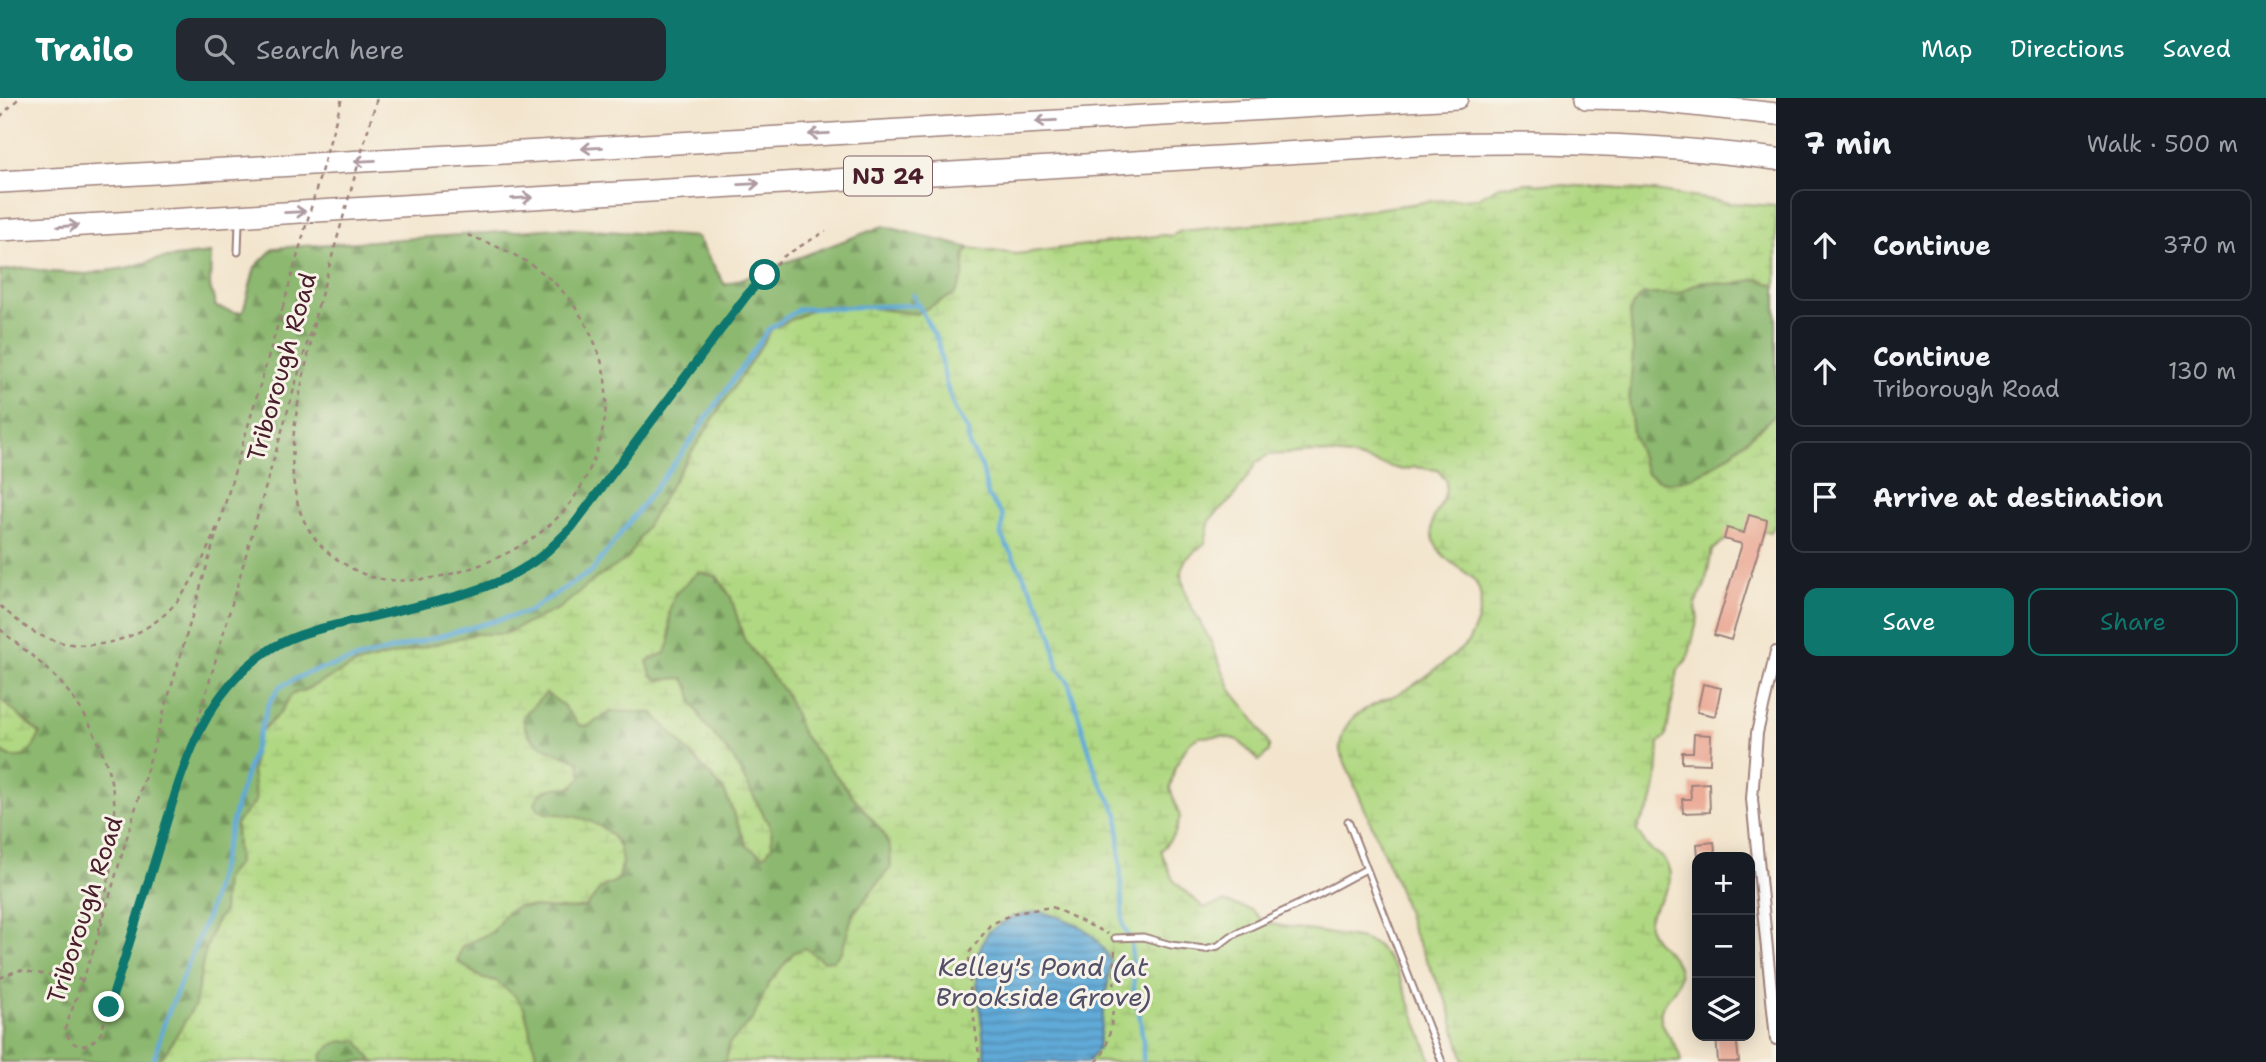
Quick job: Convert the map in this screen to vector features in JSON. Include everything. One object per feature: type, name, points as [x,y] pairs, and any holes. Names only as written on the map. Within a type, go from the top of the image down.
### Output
[{"type":"highway","name":"NJ 24","points":[[0,182],[1457,98]]},
{"type":"highway","points":[[1586,98],[1638,99],[1776,114]]},
{"type":"highway","name":"NJ 24","points":[[0,230],[1435,144],[1536,141],[1633,145],[1776,159]]},
{"type":"street","points":[[1776,652],[1772,678],[1756,733],[1752,799],[1776,1039]]},
{"type":"lane","points":[[238,252],[239,216]]},
{"type":"lane","points":[[1348,821],[1442,1062]]},
{"type":"lane","points":[[1115,938],[1143,937],[1205,949],[1218,946],[1231,936],[1366,869]]},
{"type":"path","points":[[0,117],[19,98]]},
{"type":"path","name":"Triborough Road","points":[[342,98],[96,946],[65,1029],[74,1044],[85,1046],[94,1042],[101,1033],[189,752],[377,98]]},
{"type":"path","points":[[189,752],[211,709],[229,685],[250,663],[275,646],[301,635],[459,595],[523,569],[547,552],[572,527],[747,295],[784,256],[826,231]]},
{"type":"path","points":[[318,306],[292,444],[292,472],[297,503],[307,529],[323,548],[347,567],[373,577],[406,579],[442,576],[478,566],[518,547],[553,523],[576,497],[592,466],[605,426],[605,377],[600,354],[583,316],[554,280],[525,259],[464,234]]},
{"type":"path","points":[[0,606],[43,636],[70,643],[99,645],[129,637],[154,623],[180,597],[202,564],[225,508]]},
{"type":"path","points":[[0,629],[47,669],[68,691],[93,733],[107,765],[116,827],[96,946]]},
{"type":"path","points":[[980,1062],[970,989],[969,953],[990,925],[1014,913],[1052,906],[1115,938],[1112,1022],[1102,1058],[1096,1062]]},
{"type":"path","points":[[0,978],[18,970],[83,980]]},
{"type":"green space","points":[[1530,183],[1654,191],[1730,203],[1776,206],[1776,286],[1759,279],[1729,284],[1702,281],[1677,294],[1643,294],[1630,312],[1633,351],[1629,402],[1633,434],[1646,473],[1666,482],[1695,476],[1725,458],[1776,414],[1776,523],[1771,532],[1739,532],[1712,550],[1705,585],[1695,604],[1698,618],[1688,658],[1678,670],[1666,736],[1659,743],[1653,800],[1637,832],[1651,850],[1663,858],[1669,869],[1668,887],[1649,918],[1649,927],[1654,938],[1673,958],[1679,971],[1677,984],[1663,1006],[1661,1019],[1681,1062],[1464,1062],[1448,1004],[1413,932],[1397,884],[1340,751],[1346,726],[1353,718],[1411,687],[1465,645],[1478,618],[1480,593],[1473,579],[1448,560],[1434,542],[1432,522],[1446,487],[1446,481],[1438,470],[1415,467],[1403,470],[1350,456],[1315,452],[1268,455],[1257,462],[1234,497],[1210,519],[1205,543],[1185,560],[1181,575],[1188,601],[1209,638],[1231,690],[1254,719],[1269,745],[1269,751],[1259,761],[1238,740],[1222,736],[1199,737],[1189,743],[1175,767],[1170,788],[1180,817],[1175,833],[1161,851],[1173,880],[1204,908],[1224,902],[1252,910],[1265,923],[1362,939],[1377,945],[1397,970],[1432,1062],[1088,1062],[1098,1048],[977,955],[986,1062],[726,1062],[729,1044],[753,1019],[769,983],[794,952],[805,948],[823,961],[834,960],[842,951],[853,914],[891,867],[890,849],[884,834],[803,735],[786,694],[744,639],[731,597],[717,576],[698,572],[675,594],[669,612],[670,643],[665,653],[647,661],[651,675],[658,680],[683,678],[703,722],[733,758],[771,829],[772,846],[764,856],[747,846],[724,790],[653,713],[612,711],[588,726],[579,725],[563,705],[546,693],[523,716],[524,726],[542,746],[579,761],[581,777],[572,787],[555,788],[541,793],[535,803],[545,813],[562,814],[592,822],[611,835],[621,854],[618,880],[602,887],[586,907],[566,909],[518,906],[507,912],[492,932],[462,946],[457,961],[483,979],[496,981],[515,996],[524,1008],[538,1062],[373,1062],[358,1041],[352,1041],[337,1043],[329,1048],[321,1056],[323,1062],[154,1062],[164,1055],[195,1005],[204,957],[214,925],[223,912],[225,879],[238,863],[236,824],[256,801],[252,769],[257,735],[280,713],[292,694],[357,664],[475,634],[504,634],[560,608],[598,577],[627,559],[680,470],[772,329],[820,306],[856,306],[916,314],[955,294],[963,277],[965,253],[970,248],[1016,254],[1171,236],[1181,231],[1478,198],[1499,186]]},
{"type":"green space","points":[[883,226],[970,248],[965,253],[963,277],[955,294],[916,314],[856,306],[680,470],[628,559],[598,577],[560,608],[504,634],[475,634],[292,694],[280,713],[257,735],[252,769],[256,801],[236,824],[238,863],[225,879],[223,912],[214,925],[204,957],[195,1005],[164,1055],[154,1062],[0,1062],[0,751],[11,757],[40,734],[0,699],[0,271],[27,268],[86,274],[126,268],[159,259],[211,253],[210,286],[216,307],[243,312],[255,267],[274,248],[559,228],[697,237],[725,285]]},
{"type":"green space","points":[[1759,279],[1776,286],[1776,414],[1710,468],[1680,481],[1658,480],[1646,473],[1633,434],[1629,402],[1633,351],[1630,312],[1632,306],[1643,294],[1677,294],[1702,281],[1729,284]]},
{"type":"green space","points":[[697,572],[716,576],[731,597],[744,639],[786,694],[803,735],[884,834],[890,849],[891,867],[853,914],[842,951],[834,960],[823,962],[805,948],[769,983],[753,1019],[729,1044],[726,1062],[538,1062],[524,1008],[496,981],[483,979],[457,961],[462,946],[492,932],[507,912],[518,906],[566,909],[586,907],[602,887],[618,880],[622,869],[618,842],[574,819],[541,811],[534,803],[545,791],[572,787],[579,761],[551,751],[535,741],[525,726],[523,716],[547,692],[563,705],[579,725],[588,726],[612,711],[653,713],[724,790],[747,846],[772,846],[771,829],[733,758],[703,722],[683,678],[658,680],[651,675],[647,660],[659,654],[670,641],[669,617],[674,596]]},
{"type":"green space","points":[[0,699],[40,734],[34,746],[23,757],[11,757],[0,751]]},
{"type":"green space","points":[[340,1040],[358,1041],[373,1062],[323,1062],[320,1057],[328,1047]]},
{"type":"water","name":"Kelley's Pond (at Brookside Grove)","points":[[1039,911],[1081,927],[1096,940],[1111,961],[1098,1048],[1088,1062],[986,1062],[977,955],[988,932],[1011,918]]},
{"type":"building","points":[[1749,515],[1767,520],[1731,640],[1714,635],[1742,544],[1724,539],[1727,528],[1744,533]]},
{"type":"building","points":[[1703,684],[1721,688],[1715,716],[1697,712]]},
{"type":"building","points":[[1694,734],[1711,735],[1710,764],[1682,763],[1682,752],[1693,752]]},
{"type":"building","points":[[1709,783],[1710,812],[1683,813],[1682,799],[1691,799],[1690,784]]},
{"type":"building","points":[[1714,842],[1715,852],[1698,852],[1697,844]]},
{"type":"building","points":[[1716,1041],[1737,1041],[1739,1062],[1718,1062]]},
{"type":"waterway","points":[[913,295],[938,342],[946,384],[955,410],[967,430],[970,447],[982,467],[988,496],[1003,516],[1001,535],[1038,602],[1051,633],[1058,668],[1068,681],[1097,776],[1118,814],[1123,925],[1131,943],[1135,1002],[1139,1011],[1143,1041],[1143,1062]]},
{"type":"waterway","points":[[153,1062],[165,1021],[208,914],[237,803],[269,703],[280,687],[307,673],[527,612],[592,571],[685,449],[768,330],[799,309],[918,305]]},
{"type":"route","points":[[109,1007],[189,752],[211,709],[229,685],[250,663],[275,646],[301,635],[459,595],[492,584],[523,569],[547,552],[572,527],[747,295],[765,275]]}]
